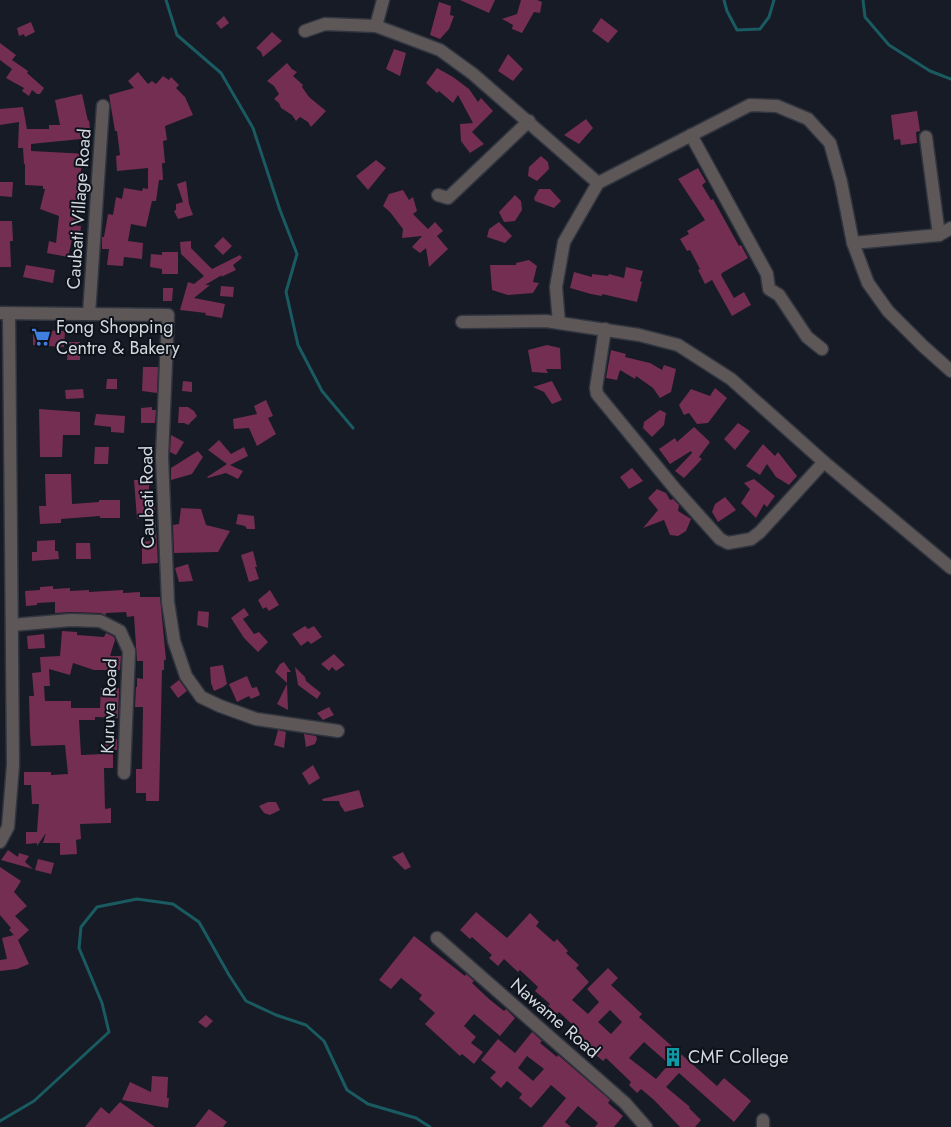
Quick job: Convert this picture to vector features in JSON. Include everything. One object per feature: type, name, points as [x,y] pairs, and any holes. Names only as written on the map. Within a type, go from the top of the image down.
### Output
[{"type":"street","points":[[376,26],[383,0]]},
{"type":"street","points":[[306,31],[325,24],[376,26],[440,50],[474,74],[598,183]]},
{"type":"street","points":[[559,323],[556,287],[564,242],[598,183],[750,105],[777,106],[808,119],[830,143],[841,182],[853,243],[868,283],[888,312],[951,371]]},
{"type":"street","name":"Caubati Village Road","points":[[89,314],[103,106]]},
{"type":"street","points":[[438,195],[448,198],[529,121]]},
{"type":"street","points":[[691,136],[767,274],[769,289],[779,295],[807,337],[822,349]]},
{"type":"street","points":[[926,137],[940,235]]},
{"type":"street","points":[[853,243],[940,235],[951,228]]},
{"type":"street","points":[[0,842],[8,827],[14,765],[6,695],[12,625],[5,519],[5,314]]},
{"type":"street","name":"Caubati Road","points":[[5,314],[168,315],[162,457],[168,602],[174,641],[186,676],[201,697],[256,720],[338,731]]},
{"type":"street","points":[[462,322],[546,321],[639,334],[678,345],[731,379],[824,462],[951,568]]},
{"type":"street","points":[[605,329],[596,388],[599,397],[676,490],[720,539],[728,543],[738,542],[750,539],[760,532],[824,462]]},
{"type":"street","name":"Kuruva Road","points":[[12,625],[71,620],[100,621],[120,631],[129,651],[124,774]]},
{"type":"street","name":"Nawame Road","points":[[437,938],[625,1103],[646,1127]]},
{"type":"building","points":[[460,0],[495,0],[489,13]]},
{"type":"building","points":[[521,0],[537,0],[542,2],[540,13],[534,12],[522,33],[512,29],[513,25],[502,19],[517,14]]},
{"type":"building","points":[[439,2],[451,6],[450,15],[454,16],[449,29],[440,39],[430,35]]},
{"type":"building","points":[[224,16],[229,23],[221,29],[216,23]]},
{"type":"building","points":[[601,18],[618,31],[608,43],[592,31]]},
{"type":"building","points":[[31,22],[35,32],[25,37],[24,34],[19,36],[17,28]]},
{"type":"building","points":[[272,32],[282,41],[263,57],[256,48]]},
{"type":"building","points":[[0,43],[16,55],[12,60],[28,71],[27,73],[44,88],[40,94],[32,90],[29,96],[22,91],[24,88],[6,78],[12,69],[0,60]]},
{"type":"building","points":[[394,49],[406,53],[400,76],[386,69]]},
{"type":"building","points":[[508,54],[523,69],[513,81],[498,71]]},
{"type":"building","points":[[287,63],[297,72],[293,76],[303,85],[302,87],[309,97],[326,111],[311,127],[308,122],[300,117],[296,121],[292,115],[281,108],[274,99],[279,94],[274,86],[267,81]]},
{"type":"building","points":[[437,68],[469,89],[478,102],[481,98],[493,111],[472,132],[484,144],[470,153],[461,141],[460,124],[473,123],[458,95],[453,103],[426,83]]},
{"type":"building","points":[[138,72],[148,84],[152,81],[156,84],[163,76],[169,80],[171,77],[179,85],[176,88],[185,97],[193,115],[165,126],[167,140],[163,141],[165,163],[162,163],[163,180],[159,180],[156,201],[152,201],[146,227],[131,224],[128,241],[143,243],[142,259],[124,257],[123,266],[107,265],[109,249],[102,249],[102,237],[104,237],[108,214],[113,215],[116,197],[122,199],[124,188],[142,191],[143,188],[148,189],[148,168],[117,171],[116,156],[120,155],[109,95],[134,88],[128,81]]},
{"type":"building","points":[[82,94],[89,120],[91,138],[31,144],[31,151],[88,154],[88,165],[82,165],[78,187],[82,188],[79,207],[81,208],[77,226],[81,226],[80,236],[73,235],[68,257],[47,253],[49,241],[56,243],[59,216],[40,209],[45,189],[43,189],[43,186],[25,185],[23,148],[18,148],[19,122],[0,125],[0,109],[23,107],[27,129],[49,129],[49,125],[60,125],[55,100]]},
{"type":"building","points":[[917,111],[920,131],[916,132],[917,143],[901,145],[900,139],[894,140],[891,115]]},
{"type":"building","points":[[586,119],[593,128],[579,144],[564,135]]},
{"type":"building","points":[[541,156],[548,162],[549,169],[537,181],[528,176],[529,167]]},
{"type":"building","points":[[376,160],[386,168],[368,190],[356,176]]},
{"type":"building","points":[[698,168],[706,182],[702,185],[711,200],[713,199],[739,246],[741,245],[748,258],[721,275],[734,298],[744,292],[751,305],[732,316],[712,280],[705,284],[690,250],[687,251],[680,239],[689,234],[687,231],[705,220],[678,179]]},
{"type":"building","points":[[186,181],[189,204],[193,215],[178,219],[174,211],[176,210],[176,204],[183,202],[177,184]]},
{"type":"building","points":[[0,182],[13,182],[12,197],[0,196]]},
{"type":"building","points":[[539,189],[550,189],[561,201],[554,208],[535,201],[534,198]]},
{"type":"building","points":[[403,190],[409,200],[413,197],[417,211],[413,214],[428,229],[435,222],[443,231],[437,236],[448,249],[429,267],[426,248],[420,253],[412,247],[422,236],[402,238],[403,229],[383,206],[389,194]]},
{"type":"building","points":[[515,195],[521,201],[522,210],[515,221],[504,222],[499,212]]},
{"type":"building","points":[[0,221],[12,221],[13,241],[10,241],[11,267],[0,267]]},
{"type":"building","points":[[499,222],[512,236],[505,243],[487,237],[489,229]]},
{"type":"building","points":[[223,237],[232,246],[223,255],[214,246]]},
{"type":"building","points":[[191,241],[191,248],[212,269],[240,255],[242,258],[233,265],[236,270],[221,277],[222,275],[205,285],[210,285],[194,298],[225,304],[222,318],[205,315],[206,313],[180,310],[188,282],[194,284],[204,276],[181,254],[180,242]]},
{"type":"building","points":[[162,252],[178,252],[178,274],[162,274],[162,269],[150,267],[151,254],[162,255]]},
{"type":"building","points":[[529,260],[537,266],[533,282],[539,283],[533,293],[508,295],[492,290],[490,265],[516,265],[516,263]]},
{"type":"building","points":[[26,265],[55,270],[53,283],[23,277]]},
{"type":"building","points":[[626,267],[643,271],[637,302],[602,294],[602,296],[591,294],[570,288],[574,272],[592,277],[592,274],[608,276],[609,274],[624,278]]},
{"type":"building","points":[[221,286],[234,287],[233,297],[220,296]]},
{"type":"building","points":[[163,288],[173,288],[172,301],[163,301]]},
{"type":"building","points":[[33,330],[65,331],[64,347],[33,345]]},
{"type":"building","points":[[68,342],[80,342],[80,360],[67,360]]},
{"type":"building","points":[[547,345],[560,348],[561,369],[546,369],[548,373],[532,372],[528,350]]},
{"type":"building","points":[[611,350],[626,354],[625,357],[650,363],[662,370],[664,365],[676,369],[671,392],[660,398],[653,388],[636,376],[635,379],[620,370],[617,380],[606,378]]},
{"type":"building","points":[[143,367],[158,367],[157,393],[142,391]]},
{"type":"building","points":[[107,379],[117,379],[117,389],[106,389]]},
{"type":"building","points":[[183,381],[192,382],[192,392],[182,391]]},
{"type":"building","points":[[552,381],[562,400],[552,404],[544,392],[533,387]]},
{"type":"building","points":[[715,388],[727,398],[708,423],[697,424],[689,413],[684,415],[679,405],[691,389],[710,396]]},
{"type":"building","points":[[83,389],[84,398],[66,399],[65,390]]},
{"type":"building","points":[[266,400],[273,416],[268,418],[276,434],[257,446],[249,428],[234,429],[233,419],[257,414],[254,406]]},
{"type":"building","points":[[152,407],[152,410],[156,410],[155,423],[141,423],[141,408]]},
{"type":"building","points":[[179,407],[188,407],[197,416],[188,425],[178,423]]},
{"type":"building","points":[[39,409],[80,412],[80,435],[63,435],[62,457],[40,457]]},
{"type":"building","points":[[660,410],[666,413],[664,425],[652,437],[643,428],[644,422]]},
{"type":"building","points":[[96,414],[125,416],[124,433],[111,432],[111,427],[94,425]]},
{"type":"building","points":[[738,423],[750,431],[735,450],[724,439]]},
{"type":"building","points":[[694,427],[710,442],[699,457],[702,459],[684,478],[675,471],[692,453],[691,451],[670,464],[659,449],[675,438],[677,442]]},
{"type":"building","points":[[171,435],[184,442],[176,455],[170,452]]},
{"type":"building","points":[[219,440],[231,454],[244,447],[248,456],[230,465],[243,471],[238,479],[226,473],[207,477],[227,464],[208,450]]},
{"type":"building","points":[[763,444],[775,456],[778,452],[797,476],[789,485],[776,477],[767,464],[760,475],[746,466]]},
{"type":"building","points":[[95,447],[109,447],[108,464],[94,464]]},
{"type":"building","points":[[198,451],[203,457],[192,474],[171,480],[171,468]]},
{"type":"building","points":[[632,468],[643,481],[629,489],[620,477]]},
{"type":"building","points":[[45,474],[71,474],[72,504],[99,502],[99,500],[120,500],[120,518],[100,518],[100,516],[61,519],[61,523],[40,524],[39,506],[46,506]]},
{"type":"building","points":[[754,479],[775,496],[767,507],[764,504],[756,518],[741,503],[750,489],[744,483]]},
{"type":"building","points":[[134,480],[149,480],[149,496],[154,496],[158,563],[142,564],[142,542],[150,541],[149,517],[137,519]]},
{"type":"building","points":[[657,489],[666,493],[670,500],[673,499],[679,505],[678,511],[691,519],[686,531],[678,536],[670,535],[664,520],[643,528],[658,510],[648,498]]},
{"type":"building","points":[[725,497],[736,510],[718,522],[712,512],[715,504]]},
{"type":"building","points":[[181,508],[201,509],[206,525],[230,531],[218,552],[174,553],[173,525],[179,524]]},
{"type":"building","points":[[238,514],[254,516],[255,529],[247,529],[245,526],[236,524]]},
{"type":"building","points":[[55,540],[55,551],[58,551],[59,559],[32,561],[32,552],[37,552],[37,541]]},
{"type":"building","points":[[76,543],[90,543],[91,559],[76,559]]},
{"type":"building","points":[[253,551],[259,579],[249,582],[241,555]]},
{"type":"building","points":[[188,564],[193,581],[179,582],[175,568]]},
{"type":"building","points":[[53,586],[53,589],[70,588],[70,591],[123,590],[123,593],[140,592],[140,597],[160,597],[166,660],[164,660],[164,670],[162,670],[159,801],[146,801],[146,793],[136,793],[136,769],[142,769],[143,707],[135,707],[136,687],[137,678],[143,679],[143,661],[137,661],[134,616],[127,617],[126,612],[106,613],[106,615],[100,613],[55,613],[55,602],[26,606],[25,591],[40,590],[40,587]]},
{"type":"building","points":[[270,590],[279,605],[269,611],[266,607],[263,609],[258,600]]},
{"type":"building","points":[[244,608],[249,615],[243,619],[254,634],[259,632],[268,642],[258,652],[244,638],[231,618]]},
{"type":"building","points":[[198,611],[209,612],[208,628],[197,625]]},
{"type":"building","points":[[305,626],[308,629],[314,626],[322,637],[311,644],[308,641],[301,646],[292,634]]},
{"type":"building","points":[[62,631],[77,632],[77,635],[104,637],[106,633],[114,637],[115,640],[110,656],[121,656],[120,670],[94,670],[73,663],[70,675],[49,669],[50,686],[44,686],[45,701],[71,701],[71,708],[100,708],[101,688],[119,688],[118,718],[95,717],[95,720],[79,720],[81,755],[104,754],[105,738],[117,739],[117,750],[113,750],[113,768],[104,768],[105,809],[111,808],[111,823],[80,824],[81,839],[76,840],[77,854],[60,855],[60,843],[43,843],[46,833],[37,846],[37,843],[26,844],[26,832],[37,832],[39,804],[32,804],[31,785],[24,785],[24,772],[51,772],[51,775],[68,774],[65,745],[31,746],[30,733],[29,696],[34,696],[32,673],[41,672],[40,657],[60,656]]},
{"type":"building","points":[[44,634],[45,648],[28,649],[27,636]]},
{"type":"building","points":[[334,654],[345,665],[336,671],[332,667],[329,671],[321,664]]},
{"type":"building","points":[[284,662],[291,672],[287,672],[287,683],[275,672],[280,664]]},
{"type":"building","points":[[223,665],[227,684],[214,691],[211,683],[210,667]]},
{"type":"building","points":[[295,667],[305,677],[306,681],[321,693],[317,699],[298,685]]},
{"type":"building","points":[[247,676],[252,688],[257,687],[260,695],[251,699],[249,696],[237,702],[229,684]]},
{"type":"building","points":[[179,680],[187,691],[178,698],[170,687]]},
{"type":"building","points":[[287,684],[288,710],[277,704]]},
{"type":"building","points":[[329,707],[334,715],[323,720],[317,713]]},
{"type":"building","points":[[278,730],[286,732],[284,748],[274,745]]},
{"type":"building","points":[[304,734],[316,736],[315,744],[306,747]]},
{"type":"building","points":[[313,765],[320,778],[309,785],[302,773]]},
{"type":"building","points":[[359,790],[364,807],[345,812],[339,801],[323,801],[322,799]]},
{"type":"building","points":[[268,802],[276,802],[280,810],[270,815],[264,813],[259,806]]},
{"type":"building","points":[[8,850],[18,857],[19,853],[29,856],[25,862],[33,869],[1,860]]},
{"type":"building","points":[[403,852],[411,867],[405,870],[392,857]]},
{"type":"building","points":[[38,859],[54,863],[51,874],[35,870]]},
{"type":"building","points":[[0,867],[21,881],[14,892],[27,906],[15,916],[29,930],[18,940],[29,964],[17,969],[0,971],[0,960],[7,959],[2,938],[14,935],[9,930],[11,928],[0,915]]},
{"type":"building","points":[[476,912],[507,938],[530,913],[539,922],[536,926],[554,942],[557,939],[568,951],[566,953],[579,965],[576,968],[589,982],[572,1000],[588,1014],[599,1002],[587,989],[608,968],[618,978],[611,985],[642,1014],[639,1017],[717,1086],[724,1078],[751,1101],[734,1122],[679,1073],[666,1087],[690,1107],[701,1120],[695,1127],[680,1127],[641,1089],[637,1093],[629,1085],[631,1082],[606,1058],[603,1061],[580,1044],[584,1039],[574,1031],[576,1028],[559,1012],[557,1014],[548,1006],[550,1004],[535,991],[538,987],[520,970],[518,972],[504,959],[498,966],[489,958],[492,955],[472,937],[470,939],[460,930]],"holes":[[[610,1010],[622,1022],[611,1034],[598,1022]],[[644,1042],[669,1064],[656,1079],[629,1058]]]},
{"type":"building","points":[[414,936],[465,976],[466,974],[474,981],[472,983],[489,999],[504,1011],[506,1009],[515,1018],[500,1036],[474,1014],[464,1026],[476,1037],[471,1043],[483,1052],[474,1064],[462,1054],[460,1056],[425,1024],[435,1013],[419,999],[422,995],[401,978],[391,989],[379,980]]},
{"type":"building","points":[[206,1015],[213,1021],[206,1028],[198,1022]]},
{"type":"building","points":[[532,1032],[542,1041],[540,1043],[557,1057],[558,1055],[610,1100],[608,1103],[623,1116],[614,1127],[595,1127],[598,1123],[578,1106],[565,1122],[571,1127],[542,1127],[566,1098],[551,1085],[531,1108],[519,1098],[522,1094],[507,1081],[501,1088],[490,1078],[496,1072],[481,1060],[498,1039],[515,1053]],"holes":[[[527,1056],[544,1069],[533,1081],[518,1068]]]},
{"type":"building","points":[[152,1076],[168,1077],[168,1108],[122,1100],[130,1082],[151,1092]]},
{"type":"building","points":[[120,1102],[155,1127],[85,1127],[101,1107],[109,1114]]},
{"type":"building","points":[[209,1109],[227,1122],[223,1127],[195,1127]]},
{"type":"waterway","points":[[166,0],[177,35],[221,73],[253,128],[280,210],[297,254],[286,292],[298,345],[322,391],[353,428]]},
{"type":"waterway","points":[[724,0],[727,11],[737,30],[760,29],[769,17],[774,0]]},
{"type":"waterway","points":[[863,0],[865,17],[889,45],[930,71],[951,79]]},
{"type":"waterway","points":[[0,1121],[34,1101],[109,1032],[102,1003],[79,948],[81,927],[97,907],[137,899],[173,904],[199,922],[246,1001],[276,1015],[306,1025],[324,1041],[347,1090],[368,1104],[416,1118],[430,1127]]},
{"type":"place","name":"Fong Shopping Centre & Bakery","points":[[41,337]]},
{"type":"place","name":"CMF College","points":[[673,1057]]}]
